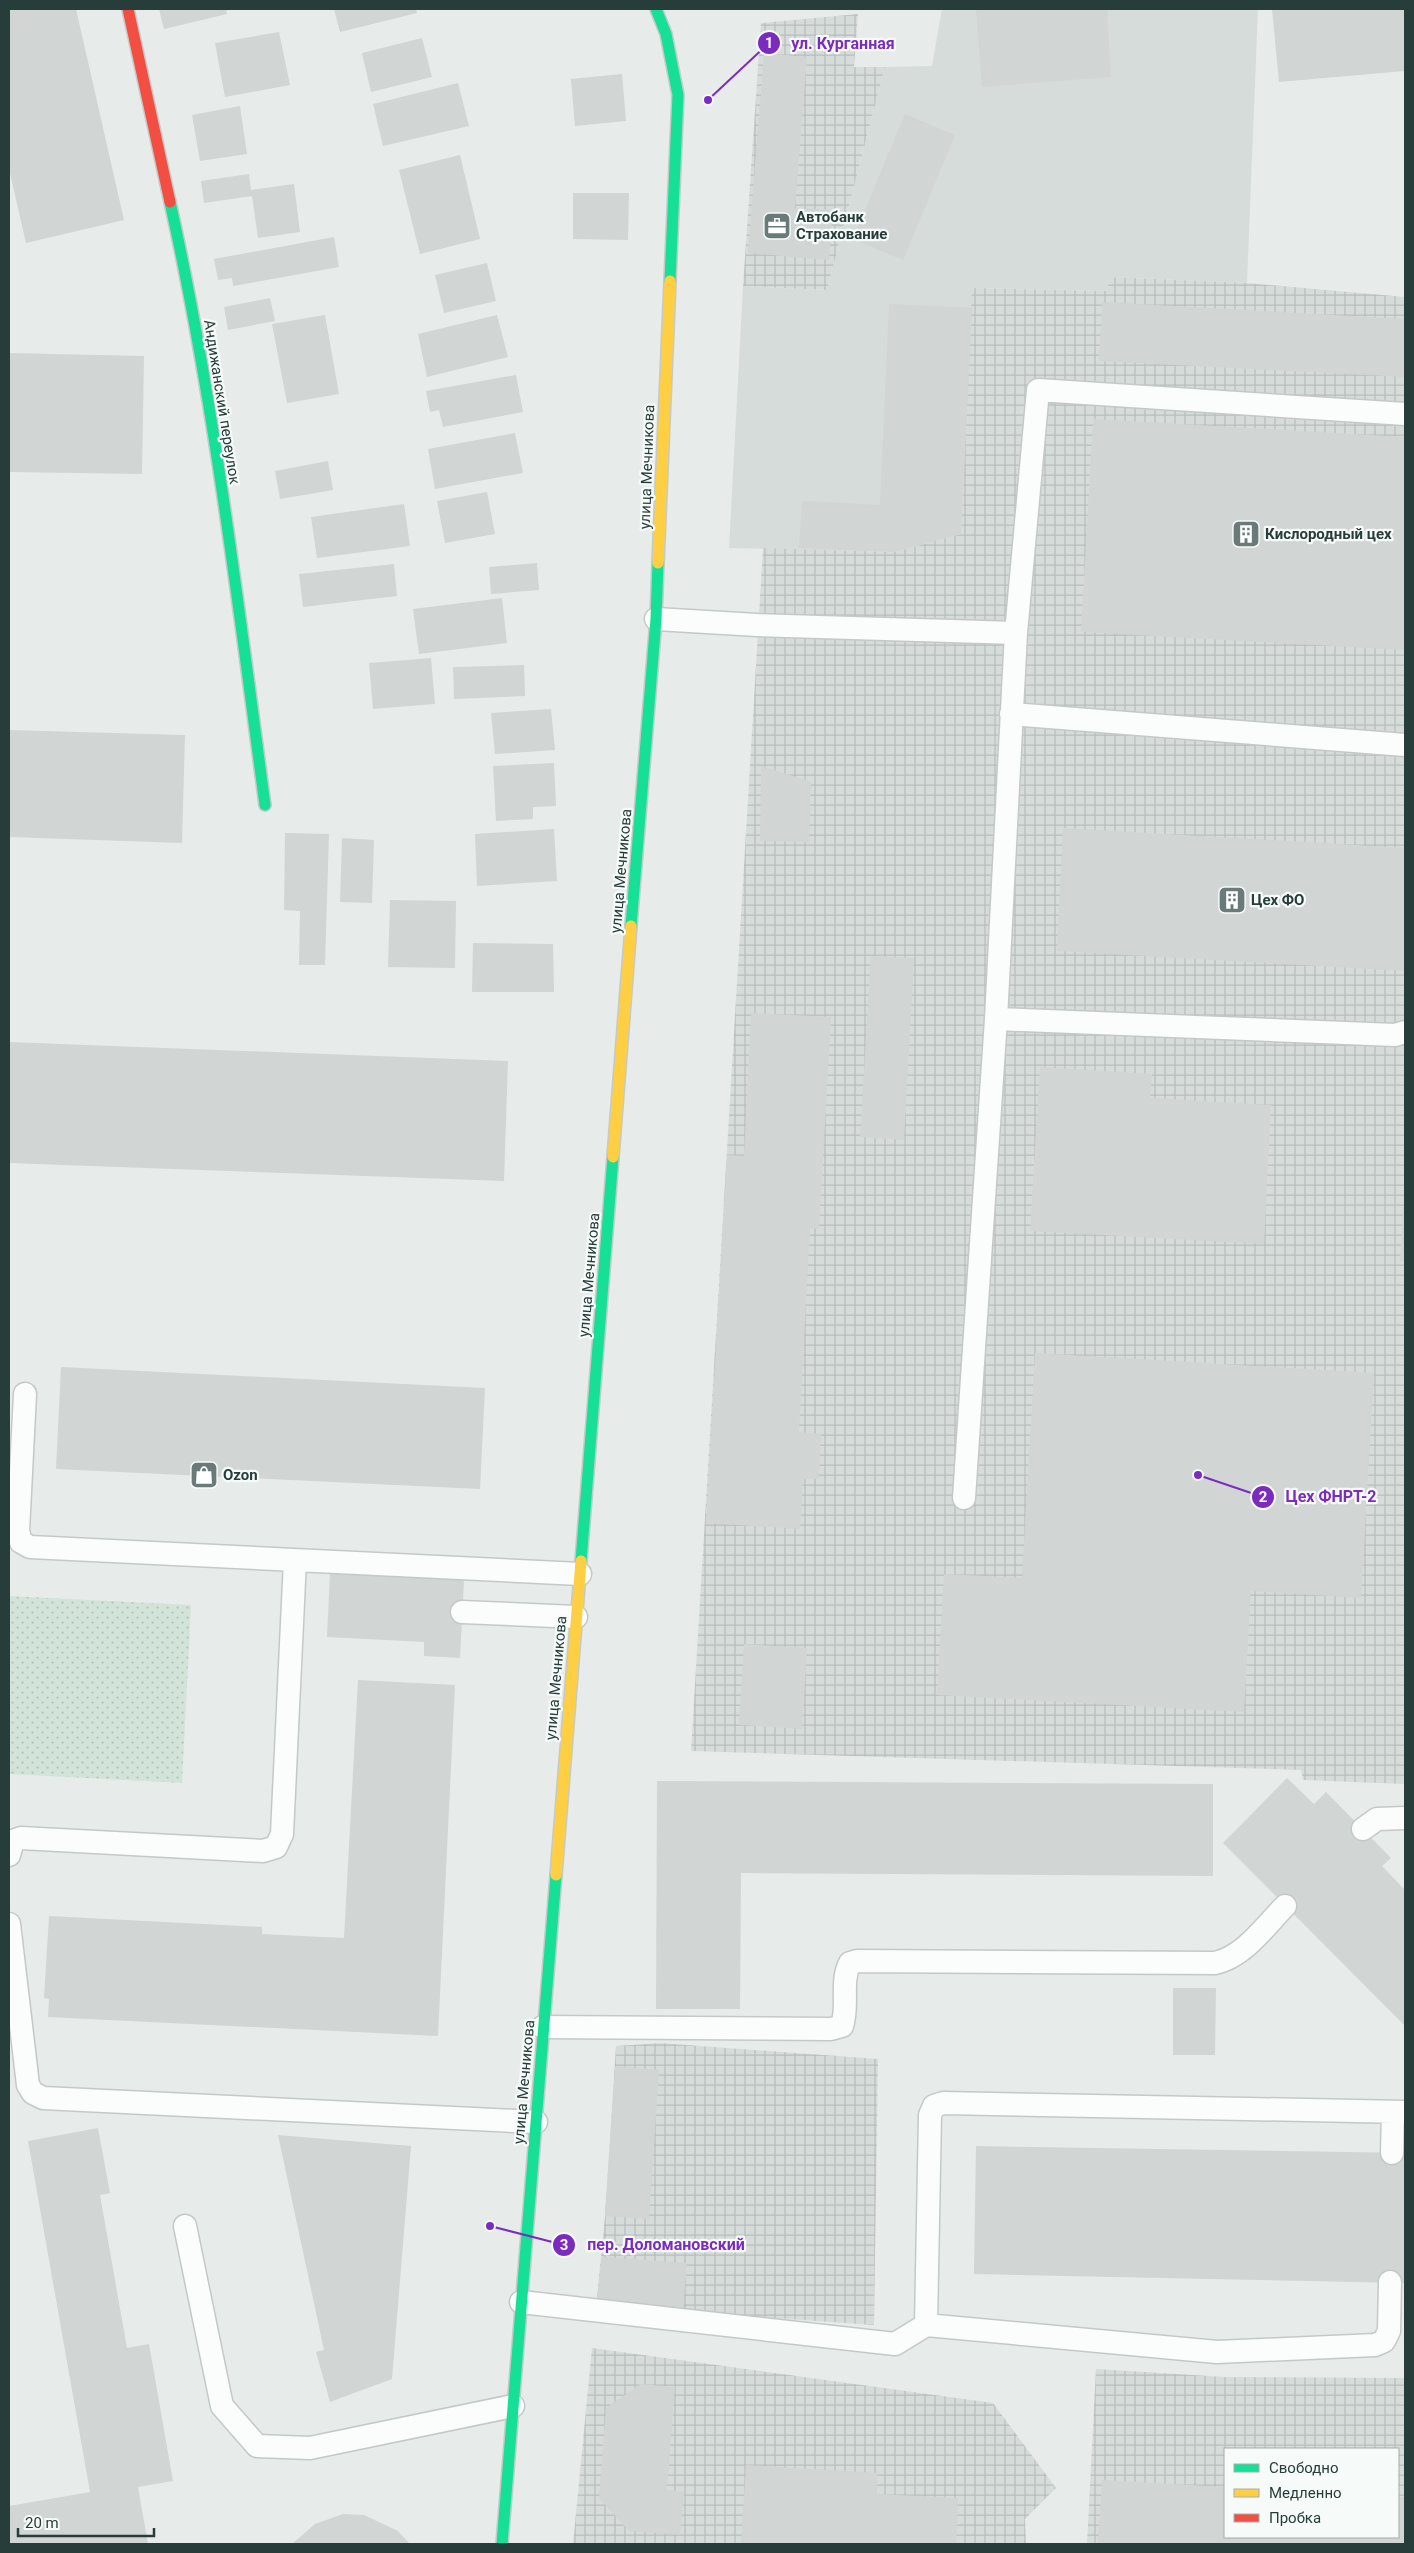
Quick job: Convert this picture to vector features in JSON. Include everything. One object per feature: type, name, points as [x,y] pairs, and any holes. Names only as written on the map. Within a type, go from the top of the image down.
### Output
[{"type":"main road","name":"Андижанский переулок","points":[[128,9],[182,254],[225,511],[265,804]]},
{"type":"main road","name":"улица Мечникова","points":[[502,2544],[656,619],[678,95],[666,34],[656,9]]},
{"type":"lane","points":[[964,1498],[996,1019],[1016,633],[1038,390],[1405,414]]},
{"type":"lane","points":[[656,619],[757,625],[1016,633]]},
{"type":"lane","points":[[1011,714],[1405,746]]},
{"type":"lane","points":[[996,1019],[1395,1035],[1405,1032]]},
{"type":"lane","points":[[25,1394],[18,1530],[21,1542],[30,1547],[580,1574]]},
{"type":"lane","points":[[9,1855],[13,1841],[21,1838],[263,1851],[276,1847],[282,1834],[295,1560]]},
{"type":"lane","points":[[462,1612],[576,1617]]},
{"type":"lane","points":[[1362,1829],[1377,1819],[1405,1818]]},
{"type":"lane","points":[[543,2027],[831,2029],[842,2026],[846,2014],[846,1971],[850,1963],[857,1961],[1215,1962],[1226,1960],[1236,1954],[1285,1906]]},
{"type":"lane","points":[[9,1924],[28,2085],[33,2093],[43,2098],[536,2122]]},
{"type":"lane","points":[[926,2325],[930,2115],[934,2106],[952,2104],[1399,2112],[1392,2153]]},
{"type":"lane","points":[[185,2226],[222,2406],[257,2446],[310,2448],[513,2406]]},
{"type":"lane","points":[[521,2302],[895,2344],[926,2325],[1217,2352],[1375,2345],[1384,2341],[1389,2331],[1390,2282]]},
{"type":"shaded area","points":[[942,9],[1258,9],[1247,283],[1111,277],[1107,291],[973,288],[961,534],[894,552],[729,548],[743,286],[827,290],[885,67],[932,66]]},
{"type":"shaded area","points":[[858,14],[854,67],[885,67],[827,290],[743,286],[761,23]]},
{"type":"shaded area","points":[[1110,277],[1247,283],[1405,297],[1405,1784],[1303,1780],[1301,1770],[691,1751],[763,548],[894,552],[961,534],[972,288],[1107,291]]},
{"type":"shaded area","points":[[9,1596],[191,1605],[182,1783],[9,1774]]},
{"type":"shaded area","points":[[660,2043],[878,2059],[874,2325],[596,2306],[605,2216],[616,2046]]},
{"type":"shaded area","points":[[592,2348],[993,2403],[1056,2488],[1025,2519],[1026,2544],[573,2544]]},
{"type":"shaded area","points":[[1096,2369],[1225,2377],[1405,2378],[1405,2544],[1087,2544]]},
{"type":"building","points":[[9,9],[76,9],[124,220],[26,243],[9,169]]},
{"type":"building","points":[[159,9],[226,9],[227,14],[164,29]]},
{"type":"building","points":[[334,9],[416,9],[417,13],[340,32]]},
{"type":"building","points":[[976,9],[1107,9],[1111,77],[982,87]]},
{"type":"building","points":[[1272,9],[1405,9],[1405,71],[1279,82]]},
{"type":"building","points":[[279,32],[290,85],[225,97],[215,43]]},
{"type":"building","points":[[422,38],[432,77],[371,92],[362,53]]},
{"type":"building","points":[[764,53],[807,57],[795,208],[833,210],[829,260],[748,253]]},
{"type":"building","points":[[622,74],[626,121],[575,126],[571,79]]},
{"type":"building","points":[[458,83],[469,126],[383,146],[373,104]]},
{"type":"building","points":[[240,106],[247,154],[200,161],[192,115]]},
{"type":"building","points":[[905,114],[955,135],[903,260],[853,239]]},
{"type":"building","points":[[460,155],[480,239],[420,254],[399,170]]},
{"type":"building","points":[[249,174],[251,190],[294,184],[300,232],[258,238],[252,196],[204,203],[201,181]]},
{"type":"building","points":[[573,193],[629,193],[628,240],[573,239]]},
{"type":"building","points":[[334,237],[339,267],[233,286],[232,278],[218,280],[214,259]]},
{"type":"building","points":[[487,263],[496,301],[444,313],[435,275]]},
{"type":"building","points":[[270,298],[275,321],[228,330],[224,307]]},
{"type":"building","points":[[1102,302],[1405,319],[1405,377],[1099,361]]},
{"type":"building","points":[[889,304],[972,308],[961,534],[894,552],[799,548],[802,501],[880,505]]},
{"type":"building","points":[[325,315],[339,394],[287,403],[272,324]]},
{"type":"building","points":[[497,315],[508,357],[427,377],[418,334]]},
{"type":"building","points":[[9,353],[144,356],[142,474],[9,472]]},
{"type":"building","points":[[516,375],[523,412],[443,427],[439,410],[430,412],[426,391]]},
{"type":"building","name":"Кислородный цех","points":[[1093,419],[1405,437],[1405,650],[1081,632]]},
{"type":"building","points":[[515,433],[523,473],[435,489],[428,449]]},
{"type":"building","points":[[328,461],[333,490],[280,499],[275,471]]},
{"type":"building","points":[[487,492],[495,534],[445,543],[437,501]]},
{"type":"building","points":[[404,504],[410,546],[317,558],[311,517]]},
{"type":"building","points":[[537,563],[539,590],[491,594],[489,567]]},
{"type":"building","points":[[394,564],[397,596],[303,607],[299,574]]},
{"type":"building","points":[[502,598],[507,643],[419,654],[413,609]]},
{"type":"building","points":[[431,658],[435,704],[373,709],[369,663]]},
{"type":"building","points":[[524,665],[525,696],[454,699],[453,667]]},
{"type":"building","points":[[551,709],[555,750],[495,754],[491,713]]},
{"type":"building","points":[[9,730],[185,735],[182,843],[9,837]]},
{"type":"building","points":[[554,763],[556,806],[533,807],[533,819],[496,821],[493,766]]},
{"type":"building","points":[[761,766],[811,782],[809,842],[760,841]]},
{"type":"building","name":"Цех ФО","points":[[1063,828],[1405,848],[1405,971],[1057,951]]},
{"type":"building","points":[[554,829],[557,881],[477,886],[475,834]]},
{"type":"building","points":[[285,833],[329,834],[325,965],[299,965],[300,911],[284,910]]},
{"type":"building","points":[[342,838],[374,840],[372,903],[340,902]]},
{"type":"building","points":[[390,900],[456,901],[455,968],[388,967]]},
{"type":"building","points":[[473,943],[553,944],[554,992],[472,992]]},
{"type":"building","points":[[871,956],[914,958],[904,1140],[860,1137]]},
{"type":"building","points":[[751,1013],[831,1017],[819,1229],[810,1228],[799,1432],[821,1434],[819,1479],[803,1479],[800,1529],[706,1523],[727,1155],[744,1156]]},
{"type":"building","points":[[9,1042],[508,1061],[504,1181],[9,1163]]},
{"type":"building","points":[[1040,1067],[1152,1074],[1150,1098],[1271,1105],[1264,1244],[1030,1231]]},
{"type":"building","points":[[1404,1198],[1405,1261],[1400,1261]]},
{"type":"building","points":[[1035,1353],[1374,1373],[1361,1598],[1251,1591],[1244,1712],[937,1695],[944,1574],[1022,1578]]},
{"type":"building","points":[[61,1367],[485,1388],[480,1489],[56,1469]]},
{"type":"building","points":[[330,1573],[464,1580],[460,1658],[424,1656],[424,1642],[327,1637]]},
{"type":"building","points":[[744,1644],[807,1648],[802,1729],[739,1725]]},
{"type":"building","points":[[358,1680],[455,1685],[438,2036],[48,2017],[49,1999],[44,1998],[49,1916],[262,1927],[262,1934],[344,1938]]},
{"type":"building","points":[[1287,1778],[1314,1804],[1326,1792],[1391,1858],[1382,1866],[1405,1890],[1405,2026],[1223,1843]]},
{"type":"building","points":[[657,1781],[1213,1784],[1213,1876],[741,1873],[740,2009],[656,2009]]},
{"type":"building","points":[[1173,1988],[1216,1988],[1215,2055],[1173,2055]]},
{"type":"building","points":[[615,2066],[659,2070],[649,2219],[605,2216]]},
{"type":"building","points":[[98,2128],[110,2193],[100,2195],[127,2348],[149,2344],[173,2481],[138,2487],[148,2544],[9,2544],[9,2506],[90,2492],[28,2141]]},
{"type":"building","points":[[278,2135],[411,2146],[392,2379],[330,2402],[316,2352],[324,2350]]},
{"type":"building","points":[[976,2146],[1405,2153],[1405,2283],[974,2274]]},
{"type":"building","points":[[602,2257],[687,2263],[683,2311],[596,2306]]},
{"type":"building","points":[[641,2384],[675,2387],[667,2490],[684,2492],[680,2535],[629,2531],[599,2498],[606,2408]]},
{"type":"building","points":[[746,2465],[877,2473],[877,2494],[958,2498],[956,2544],[741,2544]]},
{"type":"building","points":[[1102,2480],[1224,2487],[1224,2538],[1399,2538],[1399,2497],[1405,2497],[1405,2544],[1098,2544]]},
{"type":"building","points":[[343,2514],[364,2515],[398,2531],[410,2544],[292,2544],[315,2524]]},
{"type":"traffic: fast","points":[[656,9],[666,34],[678,95],[670,281]]},
{"type":"traffic: fast","points":[[170,202],[200,351],[224,502],[265,805]]},
{"type":"traffic: fast","points":[[631,926],[656,619],[658,563]]},
{"type":"traffic: fast","points":[[581,1561],[613,1157]]},
{"type":"traffic: fast","points":[[502,2544],[556,1875]]},
{"type":"traffic: slow","points":[[658,563],[670,281]]},
{"type":"traffic: slow","points":[[613,1157],[631,926]]},
{"type":"traffic: slow","points":[[556,1875],[581,1561]]},
{"type":"traffic: jam","points":[[128,9],[170,202]]},
{"type":"place","name":"ул. Курганная","points":[[708,100]]},
{"type":"place","name":"Автобанк Страхование","points":[[777,226]]},
{"type":"place","name":"Кислородный цех","points":[[1246,534]]},
{"type":"place","name":"Цех ФО","points":[[1232,900]]},
{"type":"place","name":"Ozon","points":[[204,1475]]},
{"type":"place","name":"Цех ФНРТ-2","points":[[1198,1475]]},
{"type":"place","name":"пер. Доломановский","points":[[490,2226]]}]
